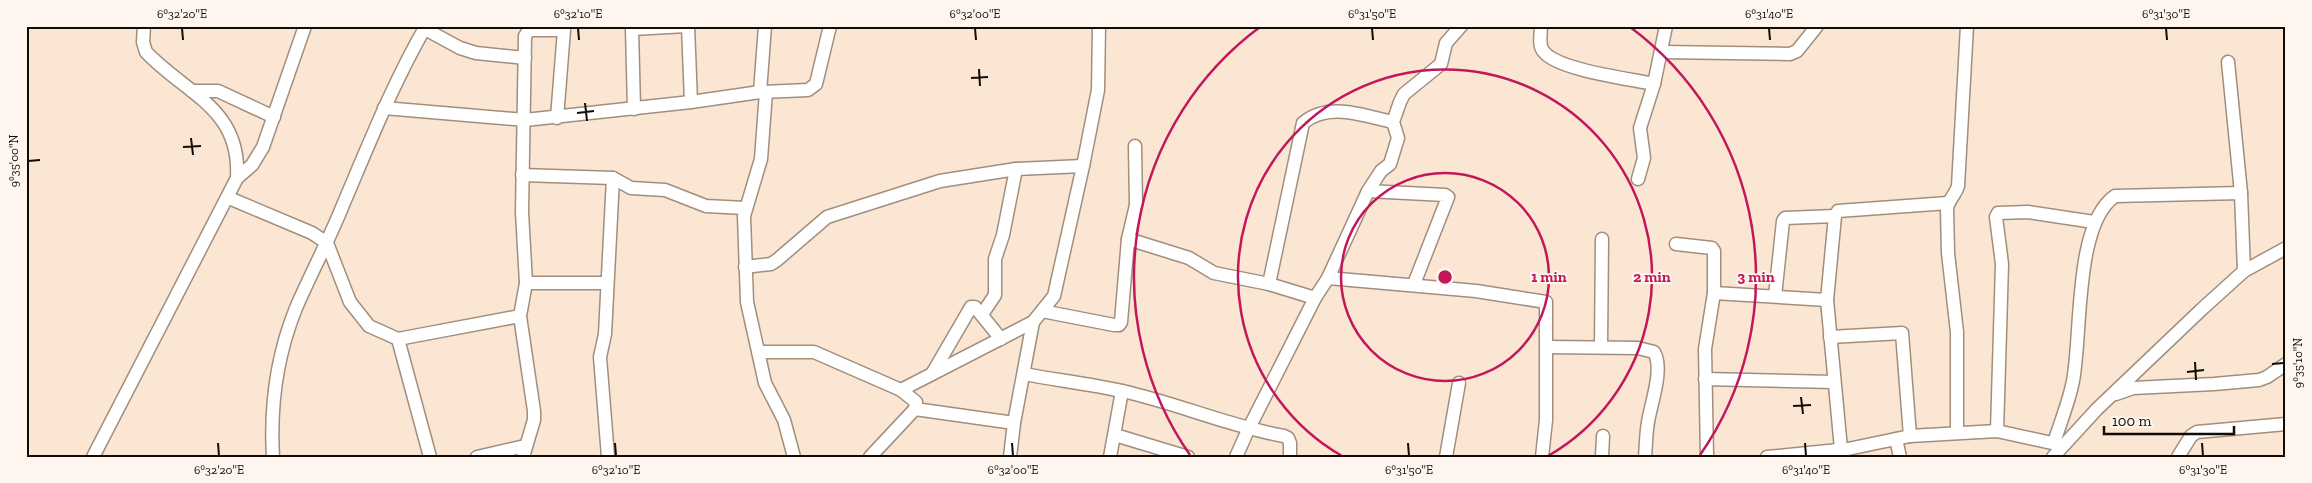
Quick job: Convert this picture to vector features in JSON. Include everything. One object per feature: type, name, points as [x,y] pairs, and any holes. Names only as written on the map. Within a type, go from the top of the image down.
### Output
[{"type":"street","points":[[93,457],[229,198],[237,178],[238,161],[231,133],[208,103],[146,52],[143,42],[144,26]]},
{"type":"street","points":[[237,178],[252,165],[263,147],[305,26]]},
{"type":"street","points":[[634,109],[632,29],[687,26],[691,102]]},
{"type":"street","points":[[765,26],[761,159],[745,208],[747,302],[760,352],[765,383],[784,420],[794,457]]},
{"type":"street","points":[[384,108],[525,120],[634,109],[763,92],[808,90],[813,88],[830,26]]},
{"type":"street","points":[[901,390],[1033,322],[1054,296],[1098,90],[1098,26]]},
{"type":"street","points":[[1236,457],[1315,298],[1328,278],[1368,191],[1381,171],[1390,164],[1398,138],[1394,122],[1404,94],[1441,64],[1446,43],[1461,26]]},
{"type":"street","points":[[1541,26],[1540,46],[1546,55],[1576,68],[1654,84]]},
{"type":"street","points":[[1638,179],[1644,158],[1640,128],[1654,84],[1666,26]]},
{"type":"street","points":[[1662,52],[1790,54],[1797,51],[1817,26]]},
{"type":"street","points":[[1957,433],[1957,332],[1948,253],[1948,203],[1958,186],[1967,26]]},
{"type":"street","points":[[274,457],[272,407],[284,346],[296,309],[327,243],[384,108],[425,28],[460,48],[476,53],[525,58]]},
{"type":"street","points":[[477,457],[524,452],[534,420],[520,316],[526,284],[522,174],[526,32],[529,30],[564,30],[557,118]]},
{"type":"street","points":[[2228,62],[2241,194],[2244,271]]},
{"type":"street","points":[[192,91],[218,91],[274,117]]},
{"type":"street","points":[[1269,284],[1303,123],[1315,114],[1337,110],[1394,122]]},
{"type":"street","points":[[1042,311],[1119,325],[1128,239],[1136,205],[1135,146]]},
{"type":"street","points":[[745,267],[771,264],[827,217],[940,181],[1016,169],[1083,166]]},
{"type":"street","points":[[982,313],[995,294],[995,259],[1003,235],[1016,169]]},
{"type":"street","points":[[522,174],[613,178],[631,188],[665,190],[706,206],[745,208]]},
{"type":"street","points":[[608,457],[600,357],[605,334],[606,283],[613,178]]},
{"type":"street","points":[[1368,191],[1445,195],[1448,197],[1414,284]]},
{"type":"street","points":[[2053,457],[2073,382],[2086,255],[2094,222],[2106,204],[2115,196],[2241,194]]},
{"type":"street","points":[[229,198],[312,233],[327,243],[350,302],[369,326],[398,339],[520,316]]},
{"type":"street","points":[[1846,452],[1834,382],[1827,300],[1835,216],[1838,211],[1948,203]]},
{"type":"street","points":[[1997,431],[2002,264],[1996,217],[1998,212],[2028,212],[2094,222]]},
{"type":"street","points":[[1775,296],[1783,221],[1785,218],[1791,216],[1835,216]]},
{"type":"street","points":[[1601,346],[1602,238]]},
{"type":"street","points":[[1128,239],[1189,258],[1214,272],[1269,284],[1315,298]]},
{"type":"street","points":[[1676,244],[1712,248],[1714,252],[1714,293],[1705,349],[1707,457]]},
{"type":"street","points":[[2058,444],[2244,271],[2286,248]]},
{"type":"street","points":[[1328,278],[1414,284],[1546,302],[1545,435],[1542,457]]},
{"type":"street","points":[[526,284],[606,283]]},
{"type":"street","points":[[1714,293],[1827,300]]},
{"type":"street","points":[[932,374],[968,311],[975,307],[982,313],[1001,338]]},
{"type":"street","points":[[1010,457],[1014,423],[1033,322]]},
{"type":"street","points":[[1830,337],[1902,333],[1910,436]]},
{"type":"street","points":[[398,339],[430,457]]},
{"type":"street","points":[[1547,347],[1601,346],[1638,348],[1654,352],[1656,356],[1654,396],[1648,422],[1645,457]]},
{"type":"street","points":[[760,352],[814,352],[901,390],[916,402],[915,409],[870,457]]},
{"type":"street","points":[[2109,397],[2133,388],[2259,380],[2286,364]]},
{"type":"street","points":[[1024,374],[1122,391],[1198,412],[1248,430],[1288,438],[1290,457]]},
{"type":"street","points":[[1705,379],[1834,382]]},
{"type":"street","points":[[1446,457],[1459,383]]},
{"type":"street","points":[[1110,457],[1122,391]]},
{"type":"street","points":[[915,409],[1014,423]]},
{"type":"street","points":[[2178,457],[2190,436],[2198,432],[2286,424]]},
{"type":"street","points":[[1767,457],[1846,452],[1910,436],[1997,431],[2058,444]]},
{"type":"street","points":[[1114,435],[1188,457]]},
{"type":"street","points":[[1602,457],[1603,436]]},
{"type":"street","points":[[1896,439],[1900,457]]}]
